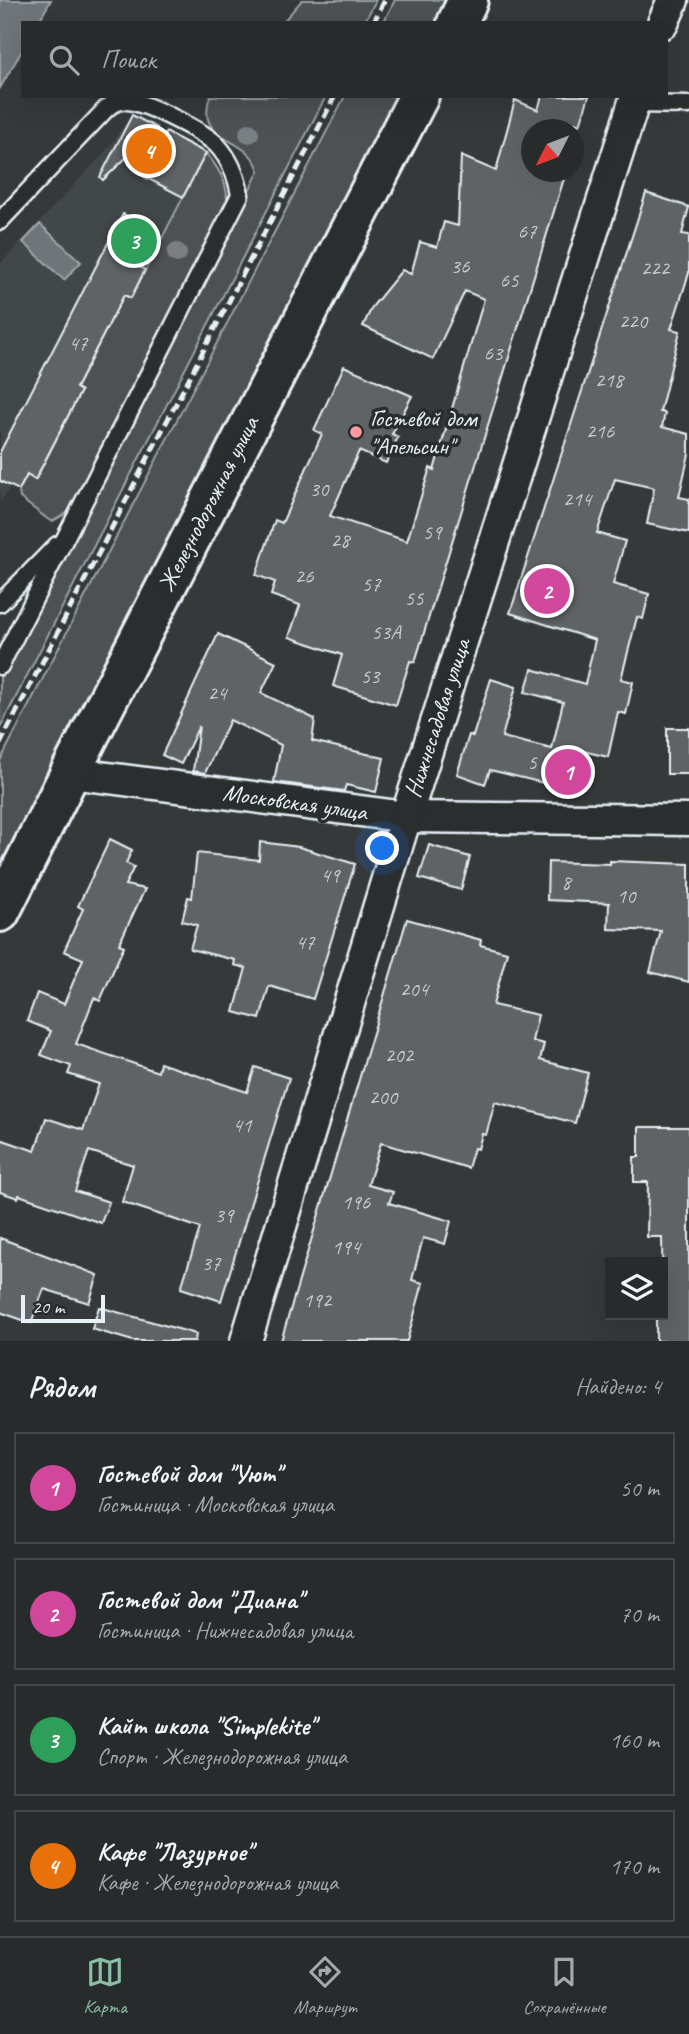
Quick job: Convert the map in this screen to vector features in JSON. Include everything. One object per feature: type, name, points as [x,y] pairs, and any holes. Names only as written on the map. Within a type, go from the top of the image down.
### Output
[{"type":"main road","points":[[458,21],[468,0]]},
{"type":"main road","name":"Железнодорожная улица","points":[[0,912],[418,98]]},
{"type":"street","points":[[664,21],[673,0]]},
{"type":"street","name":"Нижнесадовая улица","points":[[246,1341],[406,817],[634,100]]},
{"type":"street","name":"Московская улица","points":[[70,773],[406,817],[689,820]]},
{"type":"lane","points":[[634,100],[689,104]]},
{"type":"lane","points":[[0,221],[107,108],[122,101],[156,110],[216,144],[230,164],[238,186],[239,201],[0,666]]},
{"type":"lane","points":[[0,603],[65,538]]},
{"type":"shaded area","points":[[0,0],[51,0],[39,21],[21,21],[21,52],[0,88]]},
{"type":"shaded area","points":[[302,0],[376,0],[365,21],[284,21]]},
{"type":"shaded area","points":[[395,0],[449,0],[439,21],[384,21]]},
{"type":"shaded area","points":[[210,98],[325,98],[0,728],[0,677],[259,171],[245,151],[216,132],[207,112]]},
{"type":"shaded area","points":[[344,98],[399,98],[0,884],[0,761]]},
{"type":"shaded area","points":[[132,115],[206,153],[131,298],[124,295],[76,388],[81,391],[35,480],[27,475],[19,490],[11,487],[0,502],[0,264],[105,152]]},
{"type":"shaded area","points":[[206,153],[216,166],[226,188],[225,212],[73,506],[67,513],[53,521],[49,520],[20,498],[19,491],[27,475],[36,479],[81,391],[76,388],[124,295],[131,298]]},
{"type":"shaded area","points":[[40,224],[81,262],[64,280],[23,242]]},
{"type":"building","points":[[541,98],[588,98],[582,119],[521,119],[521,182],[563,182],[415,662],[410,661],[396,705],[333,686],[342,655],[289,637],[300,605],[271,595],[275,582],[256,575],[275,520],[282,523],[322,434],[314,430],[344,366],[412,396],[392,434],[398,437],[386,463],[359,451],[330,516],[407,541],[430,468],[434,470],[484,299],[465,291],[433,359],[363,326],[372,307],[402,270],[411,274],[420,242],[437,247],[444,222],[458,226],[461,156],[496,171],[515,100],[538,110]]},
{"type":"building","points":[[132,115],[157,128],[103,180],[100,177]]},
{"type":"building","points":[[166,132],[206,153],[183,197],[143,176]]},
{"type":"building","points":[[646,193],[689,207],[682,234],[689,235],[689,273],[671,329],[680,331],[660,412],[665,413],[662,427],[689,434],[689,454],[679,497],[689,499],[689,533],[647,524],[654,488],[615,479],[597,533],[625,541],[613,584],[649,594],[643,619],[637,617],[621,679],[633,682],[626,714],[618,712],[608,757],[579,750],[579,790],[552,790],[552,785],[490,770],[485,784],[457,774],[469,735],[473,736],[491,679],[516,687],[502,737],[552,749],[563,702],[525,692],[532,669],[585,684],[595,640],[510,613]]},
{"type":"building","points":[[123,214],[158,233],[140,267],[145,270],[131,298],[124,295],[76,388],[81,391],[35,480],[27,475],[19,490],[0,481],[0,452]]},
{"type":"building","points":[[218,634],[276,662],[261,693],[315,719],[312,741],[384,758],[376,792],[346,785],[344,791],[274,782],[281,745],[230,720],[205,773],[193,771],[199,726],[181,764],[162,755]]},
{"type":"building","points":[[667,728],[689,728],[689,774],[667,774]]},
{"type":"building","points":[[110,839],[132,850],[126,863],[134,867],[125,885],[145,889],[119,944],[124,946],[100,1001],[94,998],[76,1044],[158,1072],[160,1063],[247,1092],[255,1067],[289,1078],[221,1301],[181,1288],[200,1228],[122,1202],[133,1165],[89,1151],[75,1191],[109,1202],[101,1223],[19,1195],[18,1198],[0,1192],[0,1139],[35,1151],[46,1118],[83,1130],[99,1084],[68,1074],[71,1066],[41,1055],[51,1031],[27,1021],[37,993],[64,1004],[83,959],[64,951],[83,909],[78,906]]},
{"type":"building","points":[[260,842],[299,847],[355,864],[313,999],[269,986],[260,1019],[234,1012],[246,968],[234,965],[235,960],[190,949],[197,925],[182,921],[188,897],[192,898],[197,853],[259,860]]},
{"type":"building","points":[[429,845],[470,857],[461,890],[419,878]]},
{"type":"building","points":[[610,861],[689,864],[689,982],[650,972],[661,931],[608,929],[609,903],[547,900],[548,862],[610,864]]},
{"type":"building","points":[[407,919],[481,940],[480,945],[507,952],[493,1005],[538,1015],[532,1041],[544,1044],[540,1060],[588,1073],[575,1123],[495,1102],[486,1135],[482,1134],[478,1149],[474,1148],[468,1168],[381,1143],[368,1185],[393,1192],[389,1203],[451,1221],[445,1244],[423,1238],[412,1280],[423,1283],[407,1341],[281,1341]]},
{"type":"building","points":[[639,1127],[689,1127],[689,1341],[656,1341],[656,1320],[668,1320],[668,1257],[662,1257],[662,1237],[647,1237],[648,1182],[634,1182],[634,1157],[639,1157]]},
{"type":"building","points":[[0,1238],[98,1275],[89,1303],[44,1289],[31,1323],[0,1312]]},
{"type":"building","points":[[99,1307],[196,1334],[195,1341],[133,1341],[92,1329]]},
{"type":"railway","points":[[374,21],[385,0]]},
{"type":"railway","points":[[0,744],[334,98]]},
{"type":"place","name":"Кафе \"Лазурное\"","points":[[149,151]]},
{"type":"place","name":"Кайт школа \"Simplekite\"","points":[[134,241]]},
{"type":"place","name":"Гостевой дом \"Апельсин\"","points":[[356,432]]},
{"type":"place","name":"Гостевой дом \"Диана\"","points":[[547,591]]},
{"type":"place","name":"Гостевой дом \"Уют\"","points":[[568,772]]}]
